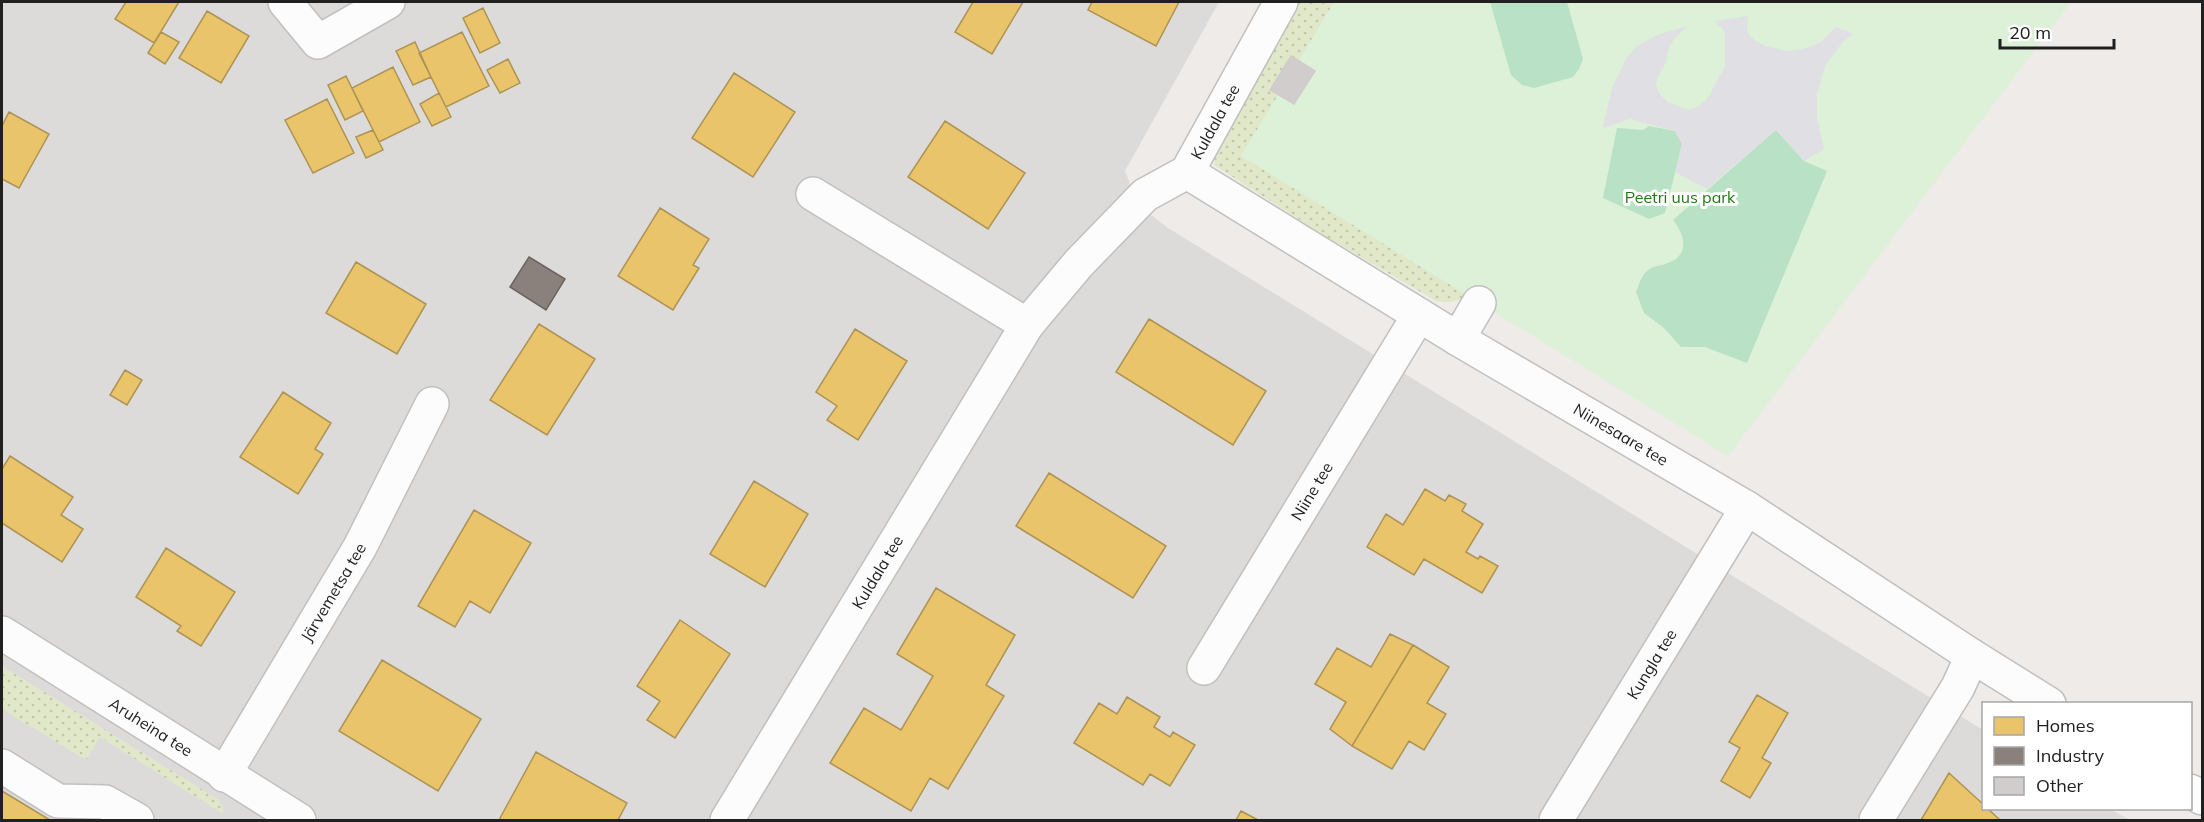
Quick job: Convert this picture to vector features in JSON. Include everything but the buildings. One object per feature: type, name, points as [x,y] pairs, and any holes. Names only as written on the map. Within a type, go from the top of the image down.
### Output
[{"type":"street","points":[[285,2],[318,42],[387,2]]},
{"type":"street","name":"Kuldala tee","points":[[727,820],[1027,325],[1079,263],[1145,195],[1187,172],[1281,2]]},
{"type":"street","name":"Niinesaare tee","points":[[1187,172],[1458,339],[1747,508],[2046,702]]},
{"type":"street","points":[[813,194],[1027,325]]},
{"type":"street","points":[[1458,339],[1479,303]]},
{"type":"street","name":"Niine tee","points":[[1204,668],[1419,315]]},
{"type":"street","name":"Järvemetsa tee","points":[[224,775],[360,547],[432,404]]},
{"type":"street","name":"Kungla tee","points":[[1556,820],[1747,508]]},
{"type":"street","name":"Aruheina tee","points":[[2,633],[224,775],[266,812],[299,820]]},
{"type":"street","points":[[1876,820],[1958,687],[1972,656]]},
{"type":"street","points":[[2,766],[58,801],[105,802],[136,820]]},
{"type":"shaded area","points":[[2,2],[1219,2],[1125,171],[1139,206],[1168,228],[1982,729],[1982,810],[2112,810],[2130,820],[2,820]]},
{"type":"shaded area","points":[[1748,16],[1747,32],[1754,40],[1768,47],[1787,51],[1803,49],[1820,43],[1836,27],[1853,34],[1842,43],[1825,66],[1817,94],[1817,118],[1824,149],[1804,161],[1776,130],[1707,189],[1675,172],[1682,144],[1675,131],[1630,119],[1603,128],[1612,88],[1627,57],[1637,46],[1657,35],[1688,26],[1674,39],[1656,84],[1659,93],[1668,102],[1688,110],[1698,107],[1708,98],[1725,66],[1725,32],[1715,21]]},
{"type":"green space","points":[[1296,2],[1385,2],[1471,291],[1459,299],[1451,302],[1436,301],[1325,236],[1214,165],[1217,139],[1245,101],[1264,52]]},
{"type":"green space","name":"Peetri uus park","points":[[1334,2],[2071,2],[1728,456],[1241,156]]},
{"type":"green space","points":[[1490,2],[1567,2],[1583,59],[1573,77],[1534,88],[1522,85],[1511,75]]},
{"type":"green space","points":[[1649,126],[1675,131],[1682,144],[1665,213],[1649,219],[1603,198],[1617,128],[1643,130]]},
{"type":"green space","points":[[1776,130],[1804,161],[1827,171],[1747,363],[1705,347],[1681,347],[1664,328],[1644,313],[1636,292],[1640,281],[1649,269],[1673,261],[1682,251],[1683,239],[1673,220]]},
{"type":"green space","points":[[2,666],[219,800],[225,815],[100,737],[86,760],[2,709]]}]
